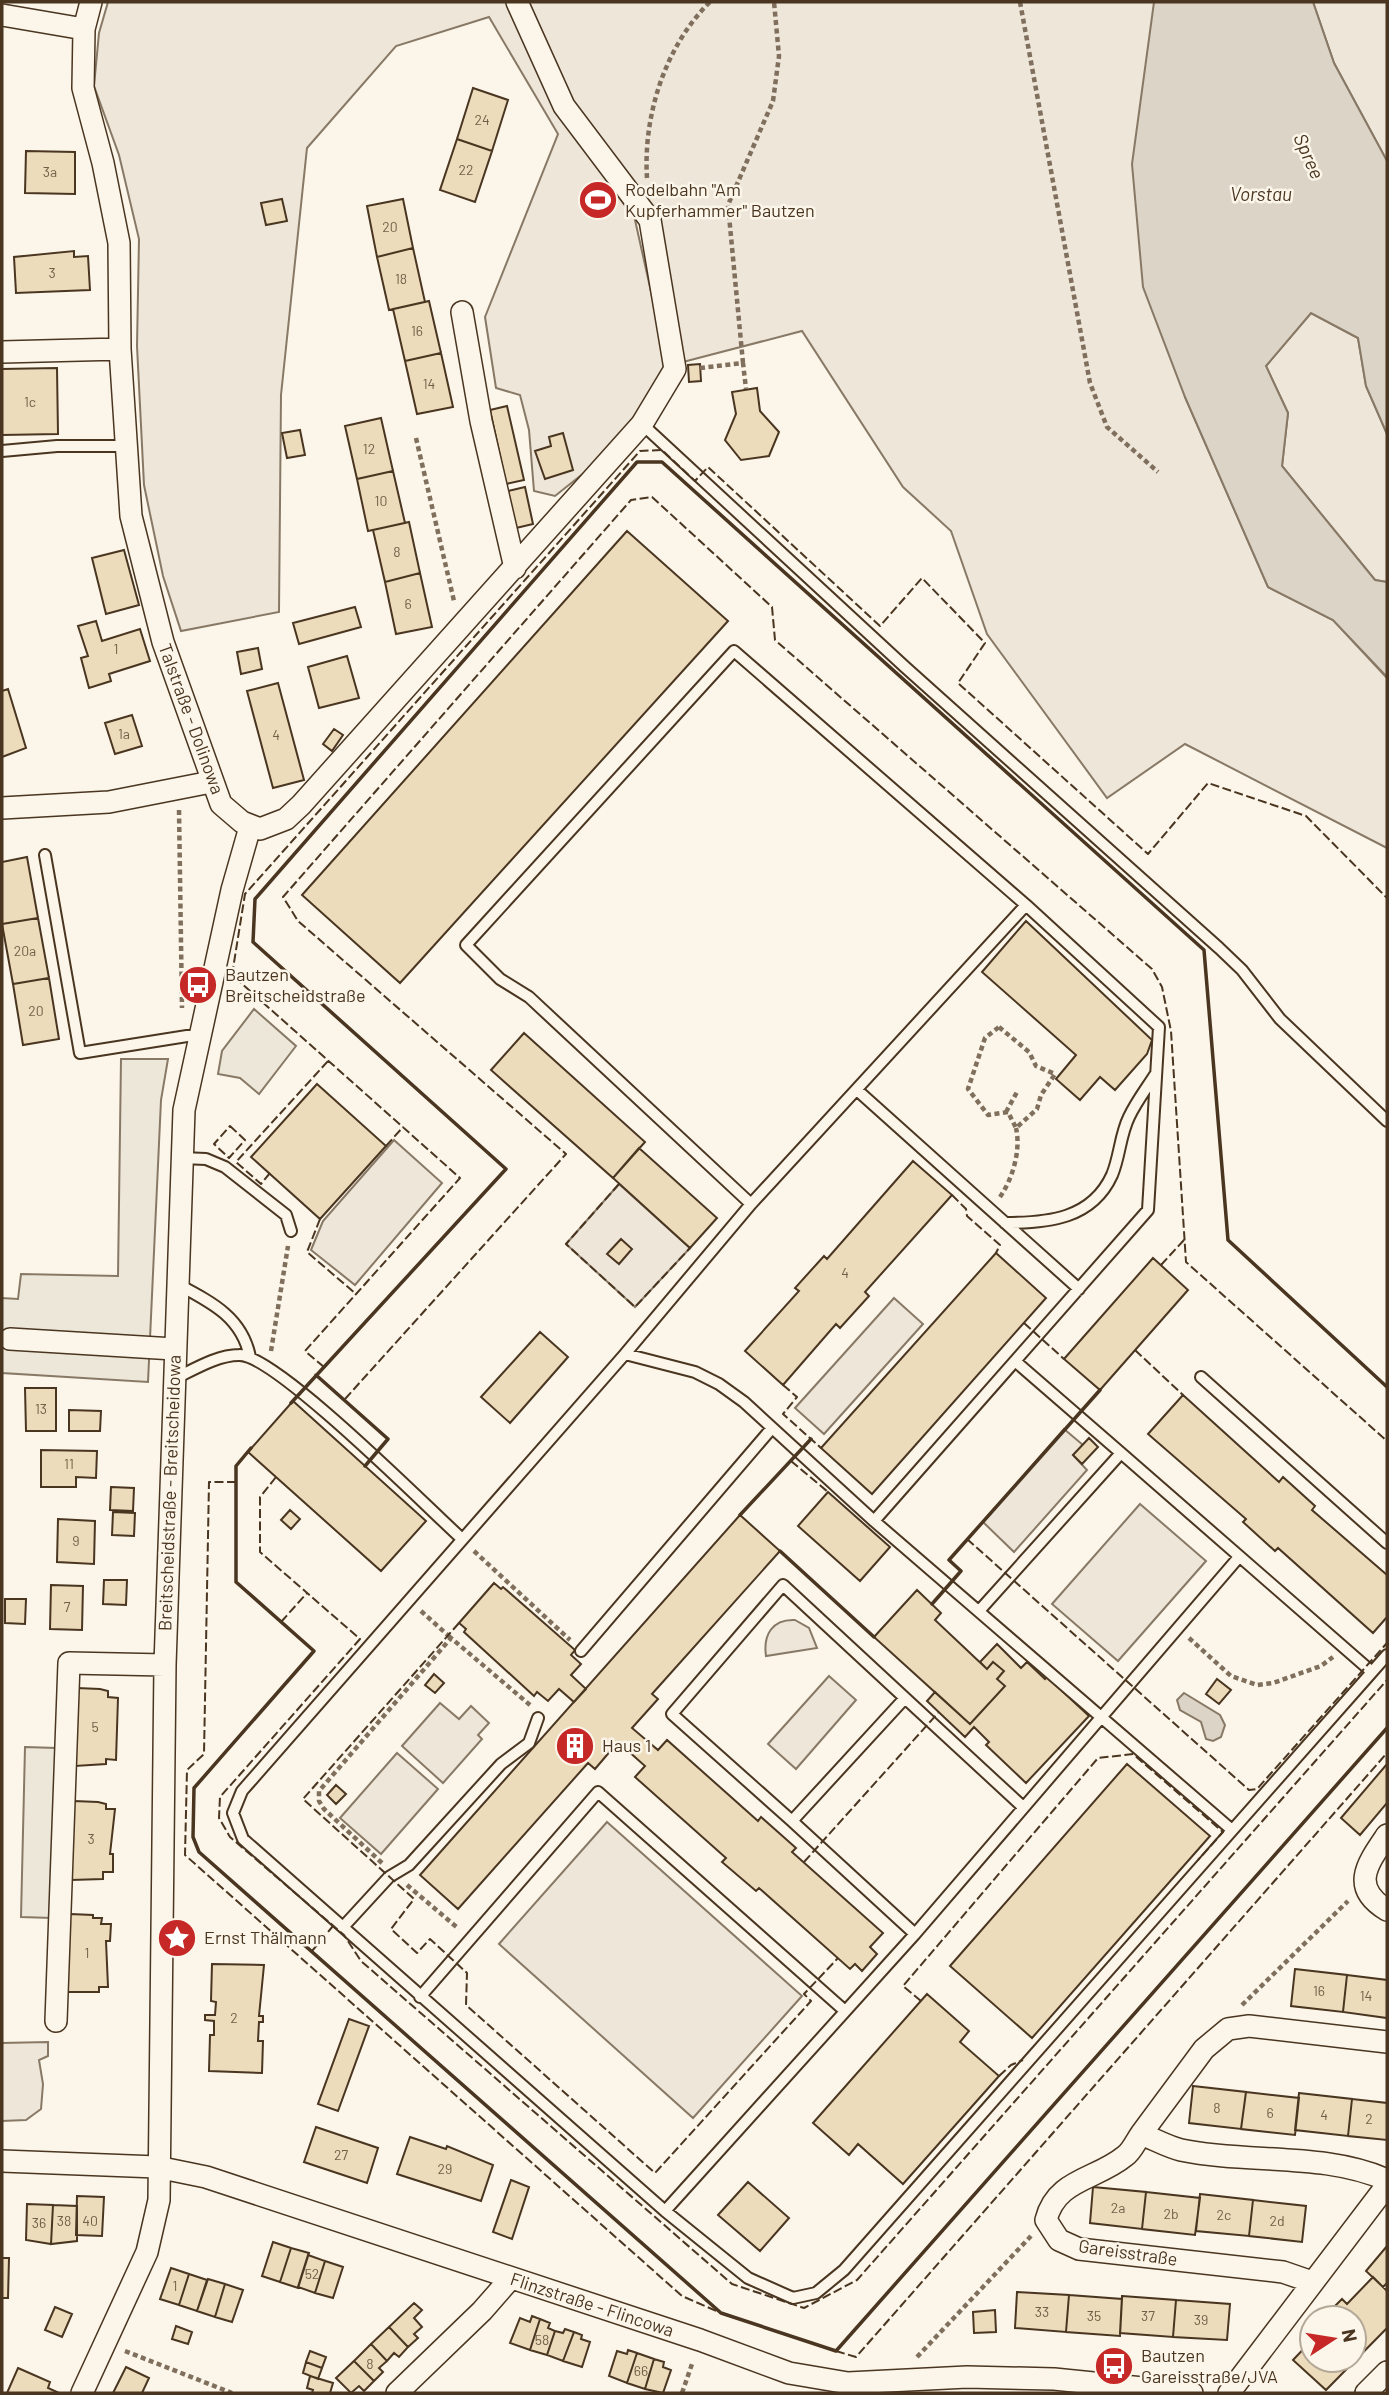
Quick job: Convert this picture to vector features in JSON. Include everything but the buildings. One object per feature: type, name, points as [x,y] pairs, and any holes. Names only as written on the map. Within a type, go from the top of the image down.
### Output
[{"type":"street","name":"Talstraße - Dolinowa","points":[[91,2],[84,29],[83,88],[103,163],[119,243],[120,349],[134,529],[163,642],[211,782],[221,804],[250,827]]},
{"type":"street","points":[[250,827],[260,829],[272,826],[301,805],[642,424],[675,369],[650,220],[564,106],[517,2]]},
{"type":"street","points":[[2,15],[84,29]]},
{"type":"street","points":[[462,312],[481,421],[515,568]]},
{"type":"street","points":[[2,352],[120,349]]},
{"type":"street","points":[[2,807],[109,802],[211,782]]},
{"type":"street","name":"Breitscheidstraße - Breitscheidowa","points":[[82,2393],[147,2252],[159,2200],[157,2167],[165,1665],[184,1110],[192,1037],[250,827]]},
{"type":"street","points":[[6,1338],[174,1349]]},
{"type":"street","points":[[56,2021],[69,1663],[165,1665]]},
{"type":"street","points":[[1387,1835],[1365,1867],[1367,1891],[1387,1910]]},
{"type":"street","points":[[1046,2220],[1051,2201],[1068,2188],[1126,2155],[1203,2049],[1228,2029],[1249,2026],[1387,2042]]},
{"type":"street","points":[[1141,2134],[1180,2150],[1298,2161],[1369,2172],[1387,2182],[1229,2393]]},
{"type":"street","name":"Flinzstraße - Flincowa","points":[[2,2161],[157,2167],[206,2177],[700,2340],[789,2373],[848,2383],[967,2377],[1054,2379],[1192,2393]]},
{"type":"street","name":"Gareisstraße","points":[[1046,2220],[1059,2240],[1079,2249],[1283,2272],[1312,2281]]},
{"type":"street","points":[[397,2393],[482,2311],[510,2279]]},
{"type":"street","points":[[1366,2393],[1387,2372]]},
{"type":"lane","points":[[642,424],[905,667],[1219,948],[1242,971],[1280,1019],[1387,1121]]},
{"type":"lane","points":[[2,451],[57,446],[126,446]]},
{"type":"lane","points":[[751,1204],[529,997],[500,979],[466,945],[734,652],[1026,905],[1158,1027],[1148,1210],[874,1521]]},
{"type":"lane","points":[[45,855],[80,1053],[192,1037]]},
{"type":"lane","points":[[1026,905],[751,1204],[625,1354],[242,1791],[233,1813],[243,1839],[665,2211],[748,2278],[793,2298],[816,2293],[844,2270],[1387,1655]]},
{"type":"lane","points":[[1005,1223],[1048,1222],[1078,1212],[1091,1203],[1113,1173],[1128,1118],[1156,1072]]},
{"type":"lane","points":[[858,1090],[1079,1289]]},
{"type":"lane","points":[[182,1158],[206,1159],[225,1167],[286,1215],[290,1231]]},
{"type":"lane","points":[[177,1284],[214,1303],[240,1326],[250,1357]]},
{"type":"lane","points":[[174,1380],[206,1364],[238,1354],[250,1357],[268,1367],[373,1456],[461,1538]]},
{"type":"lane","points":[[625,1354],[695,1372],[719,1384],[1232,1830]]},
{"type":"lane","points":[[1016,1361],[1371,1672]]},
{"type":"lane","points":[[1201,1377],[1387,1543]]},
{"type":"lane","points":[[581,1651],[772,1428]]},
{"type":"lane","points":[[979,1611],[1121,1454]]},
{"type":"lane","points":[[665,2211],[915,1934],[1239,1557]]},
{"type":"lane","points":[[915,1934],[672,1714],[783,1585],[1023,1807]]},
{"type":"lane","points":[[792,1821],[905,1698]]},
{"type":"lane","points":[[344,1926],[394,1873],[409,1865],[500,1764],[529,1743],[538,1718]]},
{"type":"lane","points":[[420,1997],[598,1792],[845,2011]]},
{"type":"path","points":[[648,179],[650,121],[662,83],[684,33],[710,2]]},
{"type":"path","points":[[746,389],[728,205],[773,101],[779,55],[774,2]]},
{"type":"path","points":[[1020,2],[1090,383],[1107,427],[1157,472]]},
{"type":"path","points":[[700,368],[743,363]]},
{"type":"path","points":[[416,438],[460,627]]},
{"type":"path","points":[[178,788],[192,1037]]},
{"type":"path","points":[[1006,1112],[988,1115],[968,1088],[985,1038],[999,1027],[1028,1052],[1037,1066],[1055,1074],[1041,1095],[1037,1110],[1016,1128]]},
{"type":"path","points":[[1006,1112],[1017,1092]]},
{"type":"path","points":[[990,1210],[1012,1172],[1018,1142],[1016,1128],[1006,1112]]},
{"type":"path","points":[[268,1367],[290,1231]]},
{"type":"path","points":[[461,1538],[581,1651]]},
{"type":"path","points":[[409,1600],[530,1705],[538,1718]]},
{"type":"path","points":[[1178,1628],[1231,1676],[1257,1685],[1273,1683],[1321,1666],[1339,1652]]},
{"type":"path","points":[[451,1638],[318,1791],[319,1801],[324,1809],[471,1938]]},
{"type":"path","points":[[1228,2029],[1245,1999],[1355,1895],[1367,1891]]},
{"type":"path","points":[[900,2380],[925,2345],[1046,2220]]},
{"type":"path","points":[[682,2393],[700,2340]]},
{"type":"path","points":[[104,2344],[220,2391],[232,2393]]},
{"type":"shaded area","points":[[108,2],[508,2],[559,110],[635,220],[666,359],[654,397],[636,414],[604,457],[555,496],[534,491],[529,430],[520,395],[496,388],[485,317],[558,134],[489,17],[396,46],[307,148],[281,395],[279,612],[181,631],[163,576],[144,485],[137,346],[139,239],[119,155],[94,86],[99,33]]},
{"type":"shaded area","points":[[529,2],[1154,2],[1185,397],[1268,587],[1333,620],[1387,678],[1387,848],[1185,744],[1107,798],[987,634],[951,531],[903,487],[802,331],[683,362],[658,215],[573,101]]},
{"type":"shaded area","points":[[1313,2],[1387,2],[1387,161],[1334,63]]},
{"type":"shaded area","points":[[1311,313],[1358,338],[1366,386],[1387,434],[1387,582],[1375,580],[1282,466],[1288,413],[1266,366]]},
{"type":"shaded area","points":[[254,1009],[296,1046],[259,1094],[240,1078],[218,1074],[222,1051]]},
{"type":"shaded area","points":[[121,1059],[168,1059],[161,1100],[148,1382],[2,1373],[2,1298],[18,1299],[21,1274],[118,1276]]},
{"type":"shaded area","points":[[394,1140],[442,1183],[355,1285],[311,1250],[323,1221]]},
{"type":"shaded area","points":[[619,1184],[690,1248],[635,1307],[566,1244]]},
{"type":"shaded area","points":[[894,1298],[923,1324],[824,1434],[795,1408]]},
{"type":"shaded area","points":[[1064,1429],[1083,1445],[1073,1455],[1087,1470],[1014,1552],[983,1522]]},
{"type":"shaded area","points":[[1140,1504],[1206,1561],[1118,1661],[1052,1604]]},
{"type":"shaded area","points":[[795,1620],[809,1628],[817,1648],[766,1656],[766,1641],[775,1625]]},
{"type":"shaded area","points":[[829,1676],[856,1700],[796,1769],[768,1744]]},
{"type":"shaded area","points":[[440,1703],[459,1719],[471,1706],[489,1723],[478,1735],[482,1739],[443,1783],[402,1746]]},
{"type":"shaded area","points":[[25,1747],[56,1748],[52,1918],[21,1917]]},
{"type":"shaded area","points":[[397,1753],[438,1789],[381,1854],[340,1818]]},
{"type":"shaded area","points":[[607,1822],[802,1996],[693,2118],[499,1944]]},
{"type":"shaded area","points":[[48,2042],[48,2056],[39,2060],[43,2084],[41,2109],[26,2120],[2,2121],[2,2043]]},
{"type":"water","name":"Vorstau","points":[[1154,2],[1313,2],[1334,63],[1387,161],[1387,434],[1366,386],[1358,338],[1311,313],[1266,366],[1288,413],[1282,466],[1375,580],[1387,582],[1387,677],[1333,620],[1268,587],[1185,397],[1143,287],[1132,164]]},
{"type":"water","points":[[1184,1693],[1220,1715],[1225,1725],[1221,1737],[1213,1741],[1206,1739],[1201,1722],[1180,1710],[1177,1700]]},
{"type":"fence","points":[[324,1367],[305,1351],[460,1178],[232,975],[245,894],[640,451],[662,450],[695,481],[708,467],[880,626],[922,578],[985,643],[958,683],[1148,854],[1208,783],[1306,816],[1387,898]]},
{"type":"fence","points":[[345,1399],[566,1154],[298,921],[283,897],[631,500],[652,497],[772,607],[775,640],[1152,969],[1162,987],[1171,1031],[1186,1262],[1387,1441]]},
{"type":"fence","points":[[270,1173],[261,1184],[236,1162],[328,1061]]},
{"type":"fence","points":[[230,1126],[245,1140],[229,1158],[214,1144],[230,1126]]},
{"type":"fence","points":[[386,1146],[403,1127]]},
{"type":"fence","points":[[619,1184],[566,1244],[635,1307],[690,1248]]},
{"type":"fence","points":[[952,1195],[966,1209],[967,1216],[1000,1245],[996,1253]]},
{"type":"fence","points":[[320,1219],[307,1252],[356,1294]]},
{"type":"fence","points":[[1161,1265],[1184,1240]]},
{"type":"fence","points":[[1024,1323],[1064,1359]]},
{"type":"fence","points":[[1135,1350],[1183,1395]]},
{"type":"fence","points":[[783,1385],[797,1397],[783,1414],[821,1448]]},
{"type":"fence","points":[[791,1461],[828,1492]]},
{"type":"fence","points":[[276,1477],[260,1497],[260,1552],[360,1639],[220,1797],[219,1818],[230,1837],[344,1935],[361,1961],[732,2284],[804,2308],[857,2280],[1387,1680]]},
{"type":"fence","points":[[236,1482],[209,1482],[204,1754],[187,1770],[185,1855],[682,2296],[721,2313]]},
{"type":"fence","points":[[967,1539],[1249,1790],[1257,1789],[1387,1643]]},
{"type":"fence","points":[[281,1622],[307,1593]]},
{"type":"fence","points":[[459,1623],[303,1799],[414,1899],[391,1929],[417,1953],[430,1939],[467,1973],[466,2005],[655,2173],[811,2001],[804,1994],[838,1958]]},
{"type":"fence","points":[[804,1862],[938,1713]]},
{"type":"fence","points":[[836,2351],[856,2357],[1387,1753]]},
{"type":"fence","points":[[921,2001],[903,1986],[1098,1758],[1133,1754],[1223,1832],[1198,1860]]},
{"type":"fence","points":[[312,1951],[333,1926]]},
{"type":"fence","points":[[999,2076],[1011,2065],[1023,2060]]},
{"type":"wall","points":[[291,1403],[506,1169],[253,942],[255,899],[637,462],[662,462],[1204,950],[1228,1240],[1387,1387]]},
{"type":"wall","points":[[316,1375],[388,1439],[365,1466]]},
{"type":"wall","points":[[932,1604],[961,1571],[949,1560],[1100,1390]]},
{"type":"wall","points":[[740,1515],[811,1439]]},
{"type":"wall","points":[[251,1448],[236,1466],[236,1582],[314,1651],[194,1788],[193,1837],[199,1852],[721,2313],[836,2351],[1387,1728]]},
{"type":"wall","points":[[780,1551],[874,1637]]},
{"type":"place","name":"Rodelbahn \"Am Kupferhammer\" Bautzen","points":[[598,200]]},
{"type":"place","name":"Bautzen Breitscheidstraße","points":[[198,985]]},
{"type":"place","name":"Haus 1","points":[[575,1746]]},
{"type":"place","name":"Ernst Thälmann","points":[[177,1938]]},
{"type":"place","name":"Bautzen Gareisstraße/JVA","points":[[1114,2366]]},
{"type":"water label","name":"Spree","points":[[1309,156]]}]
